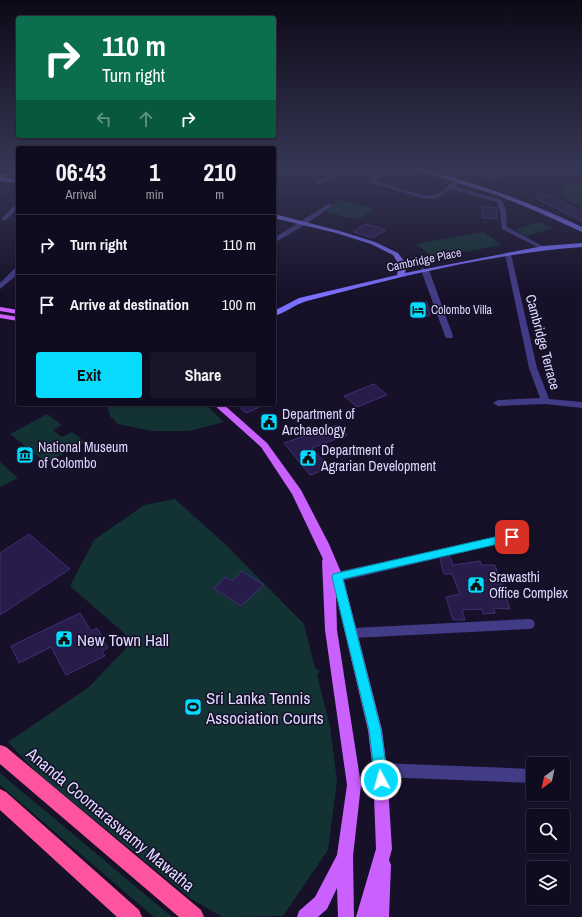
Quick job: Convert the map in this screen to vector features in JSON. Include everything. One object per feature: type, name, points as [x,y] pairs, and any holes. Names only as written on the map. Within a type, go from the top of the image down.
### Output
[{"type":"highway","name":"Ananda Coomaraswamy Mawatha","points":[[0,753],[194,917]]},
{"type":"highway","points":[[0,798],[132,917]]},
{"type":"main road","points":[[542,211],[582,230]]},
{"type":"main road","points":[[276,217],[372,243],[396,254],[403,265],[401,275]]},
{"type":"main road","name":"Cambridge Place","points":[[276,313],[302,300],[401,275],[543,248],[582,245]]},
{"type":"main road","points":[[0,309],[16,312]]},
{"type":"main road","points":[[0,316],[16,320]]},
{"type":"main road","points":[[220,406],[264,445],[297,493],[328,555],[337,577],[375,730],[380,770],[384,849],[381,917]]},
{"type":"main road","points":[[328,555],[331,630],[354,785],[346,856],[346,917]]},
{"type":"main road","points":[[364,917],[384,849]]},
{"type":"main road","points":[[305,917],[321,903],[346,856]]},
{"type":"street","points":[[4,219],[12,211]]},
{"type":"street","points":[[276,240],[304,224],[322,211]]},
{"type":"street","points":[[503,211],[504,228],[543,248]]},
{"type":"street","name":"Cambridge Terrace","points":[[508,254],[533,368],[545,401],[582,405]]},
{"type":"street","points":[[425,270],[449,336]]},
{"type":"street","points":[[0,287],[16,272]]},
{"type":"street","points":[[498,403],[545,401]]},
{"type":"street","points":[[337,577],[512,537]]},
{"type":"street","points":[[352,633],[529,624]]},
{"type":"street","points":[[380,770],[526,776]]},
{"type":"green space","points":[[325,211],[373,211],[373,211],[356,220]]},
{"type":"green space","points":[[540,222],[553,228],[527,236],[514,230]]},
{"type":"green space","points":[[484,232],[502,245],[433,258],[416,244]]},
{"type":"green space","points":[[108,406],[207,406],[224,422],[189,431],[151,431],[118,424],[110,416]]},
{"type":"green space","points":[[47,414],[62,425],[53,430],[62,437],[72,432],[85,442],[46,463],[10,434]]},
{"type":"green space","points":[[0,462],[18,478],[0,487]]},
{"type":"green space","name":"Sri Lanka Tennis Association Courts","points":[[175,499],[225,544],[304,624],[315,668],[320,671],[317,675],[330,726],[337,781],[328,850],[283,916],[222,917],[190,898],[37,773],[8,742],[89,687],[133,641],[70,586],[94,540],[144,505]]},
{"type":"green space","points":[[0,773],[172,917],[154,917],[0,785]]},
{"type":"building","points":[[482,211],[497,211],[497,219],[482,218]]},
{"type":"building","points":[[561,211],[582,211],[582,221]]},
{"type":"building","points":[[365,224],[386,230],[372,238],[353,232]]},
{"type":"building","name":"Colombo Villa","points":[[413,302],[427,302],[430,316],[416,316]]},
{"type":"building","name":"Department of Archaeology","points":[[374,384],[387,395],[357,407],[344,396]]},
{"type":"building","points":[[238,406],[262,406],[246,413]]},
{"type":"building","name":"Department of Agrarian Development","points":[[337,425],[347,435],[312,448],[330,468],[310,475],[284,443]]},
{"type":"building","points":[[29,534],[70,569],[0,615],[0,553]]},
{"type":"building","name":"Srawasthi Office Complex","points":[[450,557],[453,565],[480,561],[481,565],[495,565],[510,609],[494,608],[495,613],[483,614],[482,609],[462,610],[465,620],[453,620],[446,597],[460,594],[452,574],[444,574],[440,559]]},
{"type":"building","points":[[242,571],[264,585],[241,606],[214,588],[226,577],[232,581]]},
{"type":"building","name":"New Town Hall","points":[[80,613],[91,631],[97,628],[108,648],[102,651],[105,656],[66,675],[51,647],[19,663],[11,646]]},
{"type":"place","name":"Colombo Villa","points":[[418,310]]},
{"type":"place","name":"Department of Archaeology","points":[[269,422]]},
{"type":"place","name":"National Museum of Colombo","points":[[25,455]]},
{"type":"place","name":"Department of Agrarian Development","points":[[308,458]]},
{"type":"place","name":"Srawasthi Office Complex","points":[[476,585]]},
{"type":"place","name":"New Town Hall","points":[[64,639]]},
{"type":"place","name":"Sri Lanka Tennis Association Courts","points":[[193,707]]},
{"type":"route","points":[[381,780],[375,730],[337,577],[512,537]]}]
